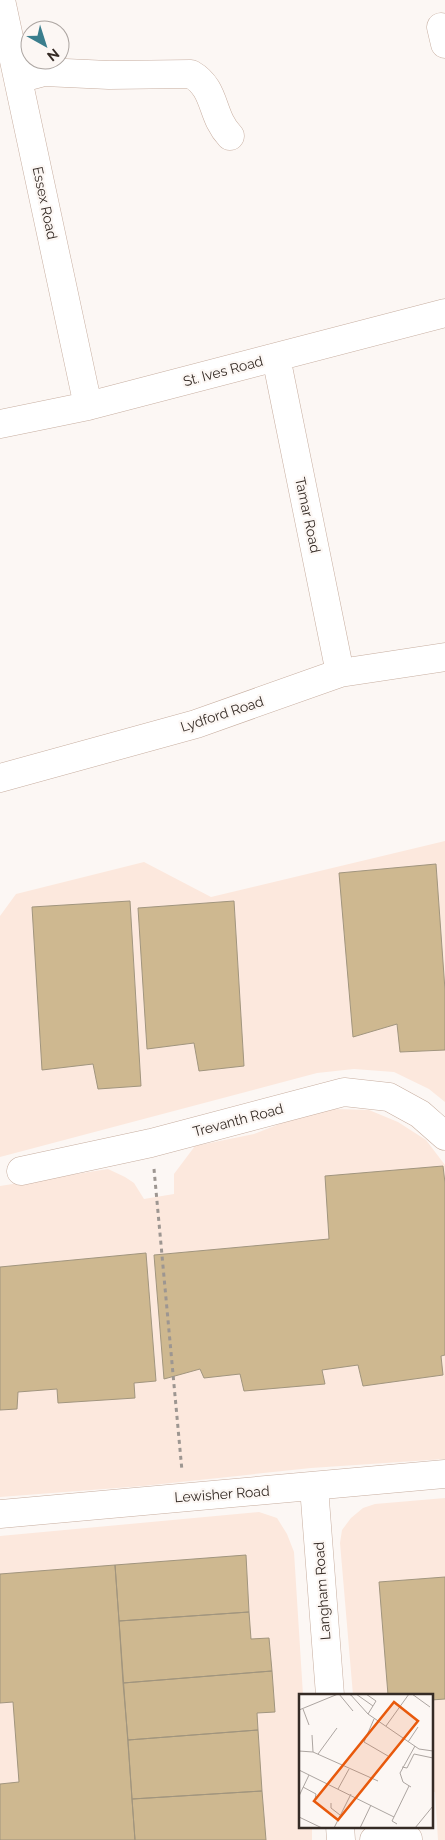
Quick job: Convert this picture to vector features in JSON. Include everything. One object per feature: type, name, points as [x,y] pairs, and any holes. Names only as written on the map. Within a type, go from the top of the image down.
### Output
[{"type":"street","name":"Essex Road","points":[[1,0],[88,406]]},
{"type":"street","points":[[18,79],[44,72],[109,75],[192,74],[201,80],[208,89],[217,118],[230,136]]},
{"type":"street","name":"St. Ives Road","points":[[0,424],[88,406],[445,313]]},
{"type":"street","name":"Tamar Road","points":[[276,357],[340,673]]},
{"type":"street","name":"Lydford Road","points":[[0,778],[196,724],[340,673],[445,657]]},
{"type":"street","name":"Trevanth Road","points":[[21,1171],[152,1143],[344,1092],[389,1096],[420,1114],[445,1136]]},
{"type":"street","name":"Lewisher Road","points":[[0,1514],[445,1474]]},
{"type":"street","name":"Langham Road","points":[[314,1487],[330,1694]]},
{"type":"street","points":[[374,1840],[408,1838]]},
{"type":"path","points":[[152,1143],[185,1496]]},
{"type":"shaded area","points":[[445,841],[445,1102],[429,1089],[394,1072],[354,1069],[317,1073],[0,1157],[0,916],[16,894],[144,862],[211,897]]},
{"type":"shaded area","points":[[334,1109],[369,1110],[398,1122],[426,1140],[445,1165],[445,1459],[311,1468],[143,1486],[0,1497],[0,1186],[108,1169],[134,1183],[144,1199],[174,1194],[174,1174],[195,1146],[254,1134],[295,1118]]},
{"type":"shaded area","points":[[445,1498],[445,1840],[438,1840],[435,1792],[432,1792],[432,1694],[353,1694],[340,1543],[342,1530],[351,1518],[363,1508],[375,1504]]},
{"type":"shaded area","points":[[259,1512],[277,1518],[287,1534],[294,1552],[303,1694],[299,1694],[299,1828],[312,1828],[312,1840],[0,1840],[0,1536]]},
{"type":"building","points":[[436,864],[445,990],[445,1050],[400,1052],[397,1024],[353,1037],[339,873]]},
{"type":"building","points":[[130,901],[141,1086],[98,1089],[93,1064],[42,1070],[32,907]]},
{"type":"building","points":[[234,901],[244,1066],[199,1071],[194,1043],[147,1049],[138,908]]},
{"type":"building","points":[[443,1166],[445,1183],[445,1355],[441,1356],[443,1375],[363,1386],[358,1365],[322,1370],[325,1384],[244,1391],[240,1374],[204,1378],[200,1369],[164,1379],[154,1255],[329,1239],[325,1176]]},
{"type":"building","points":[[146,1253],[156,1381],[134,1383],[135,1398],[58,1403],[57,1389],[18,1392],[17,1409],[0,1410],[0,1267]]},
{"type":"building","points":[[246,1555],[249,1612],[119,1621],[115,1565]]},
{"type":"building","points":[[115,1565],[135,1840],[0,1840],[0,1784],[19,1782],[13,1702],[0,1703],[0,1574]]},
{"type":"building","points":[[445,1577],[445,1699],[432,1700],[432,1694],[388,1694],[379,1582]]},
{"type":"building","points":[[249,1612],[251,1639],[269,1638],[272,1671],[123,1683],[119,1621]]},
{"type":"building","points":[[272,1671],[275,1712],[257,1713],[258,1730],[128,1740],[123,1683]]},
{"type":"building","points":[[258,1730],[262,1791],[132,1799],[128,1740]]},
{"type":"building","points":[[262,1791],[266,1840],[135,1840],[132,1799]]}]
